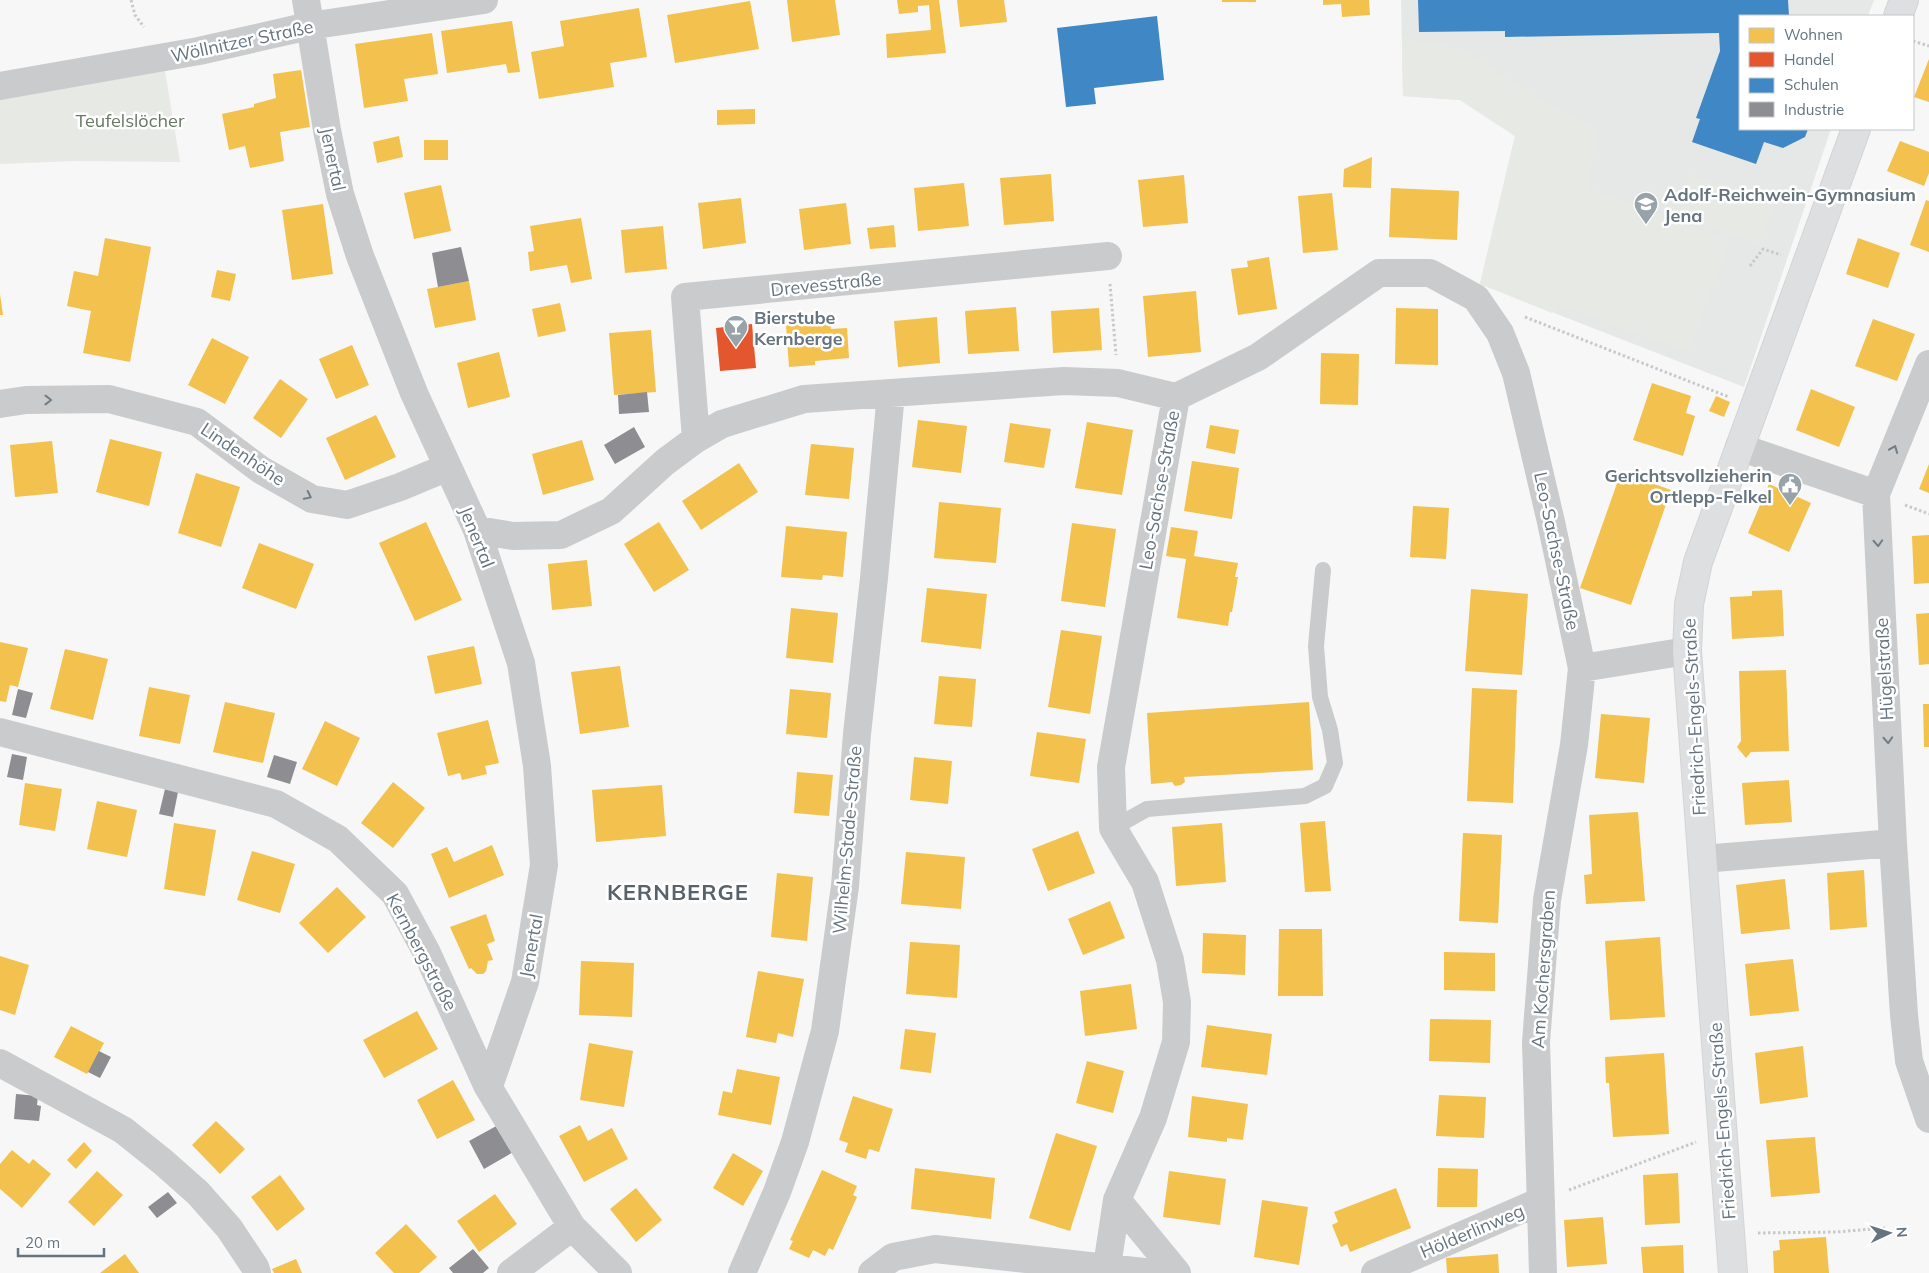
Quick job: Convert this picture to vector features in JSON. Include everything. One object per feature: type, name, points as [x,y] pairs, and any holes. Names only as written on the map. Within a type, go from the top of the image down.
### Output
[{"type":"street","name":"Wöllnitzer Straße","points":[[0,86],[198,51],[308,13],[484,0]]},
{"type":"street","points":[[1898,15],[1904,0]]},
{"type":"street","name":"Jenertal","points":[[308,13],[326,130],[340,194],[360,256],[400,357],[476,530],[521,663],[537,766],[544,865],[525,982],[488,1086]]},
{"type":"street","name":"Friedrich-Engels-Straße","points":[[1733,1273],[1687,651],[1689,604],[1698,562],[1856,130]]},
{"type":"street","name":"Drevesstraße","points":[[696,439],[684,298],[1108,256]]},
{"type":"street","name":"Leo-Sachse-Straße","points":[[1112,828],[1111,767],[1176,397],[1258,357],[1379,273],[1430,273],[1476,298],[1500,333],[1516,373],[1551,522],[1582,668]]},
{"type":"street","name":"Hügelstraße","points":[[1929,364],[1876,494],[1893,843],[1904,1015],[1909,1061],[1929,1119]]},
{"type":"street","points":[[476,530],[513,536],[561,535],[611,511],[665,462],[696,439],[722,424],[804,399],[1064,380],[1118,383],[1176,397]]},
{"type":"street","name":"Wilhelm-Stade-Straße","points":[[742,1273],[796,1142],[825,1031],[845,886],[857,734],[874,578],[890,393]]},
{"type":"street","name":"Lindenhöhe","points":[[0,404],[26,400],[109,399],[197,422],[262,470],[312,499],[347,505],[400,487],[448,467]]},
{"type":"street","points":[[1739,448],[1876,494]]},
{"type":"street","points":[[1582,668],[1687,651]]},
{"type":"street","name":"Am Kochersgraben","points":[[1543,1273],[1536,1042],[1547,900],[1574,745],[1582,668]]},
{"type":"street","name":"Kernbergstraße","points":[[0,732],[276,804],[338,839],[395,894],[427,953],[488,1086],[572,1227],[618,1273]]},
{"type":"street","points":[[1106,1270],[1118,1200],[1154,1118],[1176,1042],[1177,1002],[1170,960],[1145,882],[1112,828]]},
{"type":"street","points":[[1703,858],[1893,843]]},
{"type":"street","points":[[0,1063],[123,1130],[163,1162],[198,1193],[230,1228],[257,1273]]},
{"type":"street","points":[[1118,1200],[1177,1273]]},
{"type":"street","name":"Hölderlinweg","points":[[1375,1273],[1541,1201]]},
{"type":"street","points":[[511,1273],[572,1227]]},
{"type":"street","points":[[872,1273],[893,1257],[935,1249],[1106,1270],[1153,1273]]},
{"type":"lane","points":[[1112,828],[1147,809],[1305,796],[1325,786],[1335,763],[1330,730],[1320,697],[1316,646],[1323,570]]},
{"type":"path","points":[[131,0],[136,15],[144,26]]},
{"type":"path","points":[[1914,41],[1929,46]]},
{"type":"path","points":[[1750,266],[1763,249],[1787,257]]},
{"type":"path","points":[[1108,256],[1118,383]]},
{"type":"path","points":[[1522,316],[1754,407]]},
{"type":"path","points":[[1541,1201],[1685,1146]]},
{"type":"path","points":[[1730,1233],[1836,1232],[1885,1228]]},
{"type":"shaded area","name":"Adolf-Reichwein-Gymnasium Jena","points":[[1401,0],[1874,0],[1868,15],[1739,15],[1739,130],[1831,130],[1744,387],[1480,284],[1515,136],[1460,100],[1403,96]]},
{"type":"green space","points":[[1402,38],[1465,50],[1541,100],[1598,130],[1588,188],[1730,241],[1688,352],[1556,304],[1552,313],[1480,284],[1515,136],[1460,100],[1403,96]]},
{"type":"green space","name":"Teufelslöcher","points":[[165,71],[180,162],[75,161],[0,164],[0,100]]},
{"type":"green space","points":[[1690,174],[1773,204],[1759,244],[1676,214]]},
{"type":"building: Wohnen","points":[[787,0],[835,0],[840,35],[792,42]]},
{"type":"building: Wohnen","points":[[897,0],[939,0],[946,53],[887,58],[886,34],[931,30],[929,5],[918,6],[918,12],[899,14]]},
{"type":"building: Wohnen","points":[[957,0],[1004,0],[1007,22],[960,27]]},
{"type":"building: Wohnen","points":[[1222,0],[1256,0],[1256,2],[1222,2]]},
{"type":"building: Wohnen","points":[[1323,0],[1369,0],[1370,15],[1342,17],[1341,4],[1323,5]]},
{"type":"building: Wohnen","points":[[750,1],[759,49],[675,63],[667,15]]},
{"type":"building: Wohnen","points":[[639,8],[647,57],[610,63],[614,87],[539,99],[531,52],[564,46],[560,21]]},
{"type":"building: Wohnen","points":[[512,21],[520,72],[508,73],[506,64],[447,73],[441,31]]},
{"type":"building: Wohnen","points":[[432,33],[438,74],[404,79],[408,101],[364,108],[355,44]]},
{"type":"building: Wohnen","points":[[1929,59],[1929,102],[1914,97]]},
{"type":"building: Wohnen","points":[[301,70],[310,127],[280,132],[284,161],[250,168],[245,146],[229,150],[222,114],[254,107],[254,104],[276,98],[273,74]]},
{"type":"building: Wohnen","points":[[755,109],[755,124],[717,125],[717,110]]},
{"type":"building: Wohnen","points":[[399,136],[403,157],[377,163],[373,142]]},
{"type":"building: Wohnen","points":[[424,140],[448,140],[448,160],[424,160]]},
{"type":"building: Wohnen","points":[[1900,141],[1929,152],[1929,173],[1924,186],[1887,171]]},
{"type":"building: Wohnen","points":[[1372,157],[1371,188],[1343,187],[1344,169]]},
{"type":"building: Wohnen","points":[[1051,174],[1054,221],[1004,225],[1000,178]]},
{"type":"building: Wohnen","points":[[1184,175],[1188,223],[1143,227],[1138,180]]},
{"type":"building: Wohnen","points":[[964,183],[969,226],[918,231],[914,188]]},
{"type":"building: Wohnen","points":[[441,185],[451,231],[414,239],[404,193]]},
{"type":"building: Wohnen","points":[[1391,188],[1459,191],[1457,240],[1389,237]]},
{"type":"building: Wohnen","points":[[1332,193],[1338,250],[1303,253],[1298,196]]},
{"type":"building: Wohnen","points":[[741,198],[746,243],[703,249],[698,203]]},
{"type":"building: Wohnen","points":[[1926,200],[1929,201],[1929,252],[1910,245]]},
{"type":"building: Wohnen","points":[[846,203],[851,244],[804,250],[799,209]]},
{"type":"building: Wohnen","points":[[323,204],[333,274],[292,280],[282,210]]},
{"type":"building: Wohnen","points":[[581,218],[592,279],[571,283],[567,265],[530,271],[528,252],[534,251],[530,226]]},
{"type":"building: Wohnen","points":[[894,225],[896,247],[870,249],[867,228]]},
{"type":"building: Wohnen","points":[[663,226],[667,269],[625,273],[621,230]]},
{"type":"building: Wohnen","points":[[105,238],[151,247],[130,362],[83,353],[91,311],[67,306],[74,271],[98,276]]},
{"type":"building: Wohnen","points":[[1858,238],[1900,253],[1888,288],[1846,274]]},
{"type":"building: Wohnen","points":[[1269,257],[1277,309],[1238,315],[1231,269],[1248,267],[1247,261]]},
{"type":"building: Wohnen","points":[[217,270],[236,274],[230,301],[211,297]]},
{"type":"building: Wohnen","points":[[469,281],[476,320],[435,328],[427,289]]},
{"type":"building: Wohnen","points":[[1196,291],[1201,352],[1148,357],[1143,296]]},
{"type":"building: Wohnen","points":[[0,294],[3,315],[0,315]]},
{"type":"building: Wohnen","points":[[560,303],[566,331],[538,337],[532,309]]},
{"type":"building: Wohnen","points":[[1016,307],[1019,351],[968,354],[965,311]]},
{"type":"building: Wohnen","points":[[1099,308],[1102,350],[1053,353],[1051,311]]},
{"type":"building: Wohnen","points":[[1396,308],[1438,309],[1438,365],[1395,364]]},
{"type":"building: Wohnen","points":[[937,317],[940,363],[898,367],[894,321]]},
{"type":"building: Wohnen","points":[[1873,319],[1915,334],[1897,381],[1855,366]]},
{"type":"building: Wohnen","points":[[830,322],[831,329],[847,328],[849,358],[815,361],[815,365],[789,367],[786,325]]},
{"type":"building: Wohnen","points":[[651,330],[656,392],[614,395],[609,333]]},
{"type":"building: Wohnen","points":[[212,338],[249,357],[225,404],[188,385]]},
{"type":"building: Wohnen","points":[[352,345],[369,385],[336,399],[319,359]]},
{"type":"building: Wohnen","points":[[499,352],[510,397],[468,408],[457,363]]},
{"type":"building: Wohnen","points":[[1321,353],[1359,354],[1358,405],[1320,404]]},
{"type":"building: Wohnen","points":[[280,379],[308,399],[281,438],[253,418]]},
{"type":"building: Wohnen","points":[[1652,383],[1691,396],[1686,413],[1695,416],[1683,456],[1633,440]]},
{"type":"building: Wohnen","points":[[1811,389],[1855,407],[1839,447],[1796,430]]},
{"type":"building: Wohnen","points":[[1716,396],[1730,402],[1724,417],[1709,411]]},
{"type":"building: Wohnen","points":[[376,415],[396,457],[345,480],[326,438]]},
{"type":"building: Wohnen","points":[[918,420],[967,426],[961,473],[912,467]]},
{"type":"building: Wohnen","points":[[1087,422],[1133,430],[1122,495],[1075,488]]},
{"type":"building: Wohnen","points":[[1010,423],[1051,429],[1044,468],[1004,462]]},
{"type":"building: Wohnen","points":[[1210,425],[1239,430],[1235,454],[1206,448]]},
{"type":"building: Wohnen","points":[[110,439],[162,452],[149,506],[96,492]]},
{"type":"building: Wohnen","points":[[582,440],[594,480],[543,495],[532,454]]},
{"type":"building: Wohnen","points":[[52,441],[58,493],[15,497],[10,445]]},
{"type":"building: Wohnen","points":[[811,444],[854,448],[849,499],[805,495]]},
{"type":"building: Wohnen","points":[[1192,461],[1239,468],[1232,519],[1184,511]]},
{"type":"building: Wohnen","points":[[739,463],[758,492],[701,530],[682,501]]},
{"type":"building: Wohnen","points":[[1929,464],[1929,493],[1919,489]]},
{"type":"building: Wohnen","points":[[1621,472],[1671,490],[1631,605],[1580,588]]},
{"type":"building: Wohnen","points":[[196,473],[240,487],[221,547],[178,533]]},
{"type":"building: Wohnen","points":[[1769,484],[1811,503],[1789,552],[1748,533]]},
{"type":"building: Wohnen","points":[[939,502],[1001,508],[996,563],[934,558]]},
{"type":"building: Wohnen","points":[[1413,506],[1449,508],[1446,559],[1410,557]]},
{"type":"building: Wohnen","points":[[426,522],[462,600],[415,621],[379,543]]},
{"type":"building: Wohnen","points":[[659,522],[689,570],[654,592],[624,544]]},
{"type":"building: Wohnen","points":[[1072,523],[1116,529],[1105,607],[1061,601]]},
{"type":"building: Wohnen","points":[[786,526],[847,532],[843,577],[823,575],[822,580],[781,577]]},
{"type":"building: Wohnen","points":[[1171,527],[1198,531],[1194,556],[1238,563],[1235,577],[1238,577],[1228,626],[1177,618],[1186,559],[1166,556]]},
{"type":"building: Wohnen","points":[[1929,535],[1929,583],[1914,584],[1912,536]]},
{"type":"building: Wohnen","points":[[259,543],[314,564],[296,609],[242,588]]},
{"type":"building: Wohnen","points":[[587,560],[592,606],[552,610],[548,564]]},
{"type":"building: Wohnen","points":[[927,588],[987,594],[981,649],[921,642]]},
{"type":"building: Wohnen","points":[[1471,589],[1528,594],[1522,675],[1465,671]]},
{"type":"building: Wohnen","points":[[1782,590],[1784,636],[1732,639],[1730,597],[1752,596],[1752,591]]},
{"type":"building: Wohnen","points":[[791,608],[838,613],[833,663],[786,658]]},
{"type":"building: Wohnen","points":[[1929,613],[1929,664],[1919,665],[1916,614]]},
{"type":"building: Wohnen","points":[[1061,630],[1102,636],[1090,714],[1048,707]]},
{"type":"building: Wohnen","points":[[0,642],[28,648],[18,687],[10,685],[6,702],[0,701]]},
{"type":"building: Wohnen","points":[[474,646],[482,684],[435,694],[427,656]]},
{"type":"building: Wohnen","points":[[65,649],[108,659],[93,720],[50,709]]},
{"type":"building: Wohnen","points":[[620,666],[629,727],[580,734],[571,672]]},
{"type":"building: Wohnen","points":[[1786,670],[1789,751],[1751,752],[1746,758],[1737,747],[1741,741],[1739,671]]},
{"type":"building: Wohnen","points":[[939,676],[976,679],[972,727],[934,724]]},
{"type":"building: Wohnen","points":[[149,687],[190,695],[180,744],[139,736]]},
{"type":"building: Wohnen","points":[[1472,688],[1517,690],[1513,803],[1467,801]]},
{"type":"building: Wohnen","points":[[790,689],[831,693],[827,738],[786,734]]},
{"type":"building: Wohnen","points":[[225,702],[275,713],[263,763],[213,752]]},
{"type":"building: Wohnen","points":[[1309,702],[1313,770],[1184,777],[1185,782],[1181,785],[1175,786],[1172,782],[1151,784],[1147,713]]},
{"type":"building: Wohnen","points":[[1923,704],[1929,704],[1929,747],[1924,747]]},
{"type":"building: Wohnen","points":[[1601,714],[1650,718],[1644,783],[1595,778]]},
{"type":"building: Wohnen","points":[[488,720],[499,763],[485,766],[487,774],[462,780],[460,773],[448,776],[437,733]]},
{"type":"building: Wohnen","points":[[325,721],[360,738],[337,786],[302,769]]},
{"type":"building: Wohnen","points":[[1037,732],[1086,739],[1079,783],[1030,776]]},
{"type":"building: Wohnen","points":[[914,757],[952,761],[948,804],[910,800]]},
{"type":"building: Wohnen","points":[[797,772],[833,775],[829,816],[794,813]]},
{"type":"building: Wohnen","points":[[1789,780],[1792,822],[1745,825],[1742,783]]},
{"type":"building: Wohnen","points":[[393,782],[425,808],[393,848],[361,823]]},
{"type":"building: Wohnen","points":[[25,783],[62,789],[55,831],[19,825]]},
{"type":"building: Wohnen","points":[[662,785],[666,836],[596,842],[592,790]]},
{"type":"building: Wohnen","points":[[97,801],[137,810],[127,857],[87,849]]},
{"type":"building: Wohnen","points":[[1638,812],[1645,901],[1586,904],[1584,875],[1592,874],[1589,815]]},
{"type":"building: Wohnen","points":[[1325,821],[1331,891],[1305,892],[1300,823]]},
{"type":"building: Wohnen","points":[[174,823],[216,830],[205,896],[164,889]]},
{"type":"building: Wohnen","points":[[1222,823],[1226,882],[1176,886],[1172,827]]},
{"type":"building: Wohnen","points":[[1078,831],[1095,873],[1048,891],[1032,849]]},
{"type":"building: Wohnen","points":[[1463,833],[1502,835],[1498,923],[1459,921]]},
{"type":"building: Wohnen","points":[[492,845],[504,875],[449,898],[431,854],[447,847],[454,862]]},
{"type":"building: Wohnen","points":[[252,851],[295,864],[280,913],[237,900]]},
{"type":"building: Wohnen","points":[[906,852],[965,857],[961,909],[901,904]]},
{"type":"building: Wohnen","points":[[1864,870],[1867,927],[1830,930],[1827,873]]},
{"type":"building: Wohnen","points":[[777,873],[813,877],[807,941],[771,937]]},
{"type":"building: Wohnen","points":[[1785,879],[1790,929],[1741,934],[1736,885]]},
{"type":"building: Wohnen","points":[[337,887],[366,917],[328,953],[299,923]]},
{"type":"building: Wohnen","points":[[1110,901],[1125,938],[1083,955],[1068,919]]},
{"type":"building: Wohnen","points":[[486,914],[495,941],[487,944],[493,960],[488,961],[486,971],[483,974],[477,974],[471,968],[469,969],[450,927]]},
{"type":"building: Wohnen","points":[[1279,929],[1322,929],[1323,996],[1278,996]]},
{"type":"building: Wohnen","points":[[1203,933],[1246,935],[1245,975],[1202,973]]},
{"type":"building: Wohnen","points":[[1660,937],[1665,1017],[1610,1020],[1605,941]]},
{"type":"building: Wohnen","points":[[910,942],[960,945],[957,998],[906,994]]},
{"type":"building: Wohnen","points":[[1444,952],[1495,953],[1495,991],[1444,990]]},
{"type":"building: Wohnen","points":[[0,956],[29,965],[15,1015],[0,1010]]},
{"type":"building: Wohnen","points":[[1793,959],[1799,1011],[1750,1016],[1745,964]]},
{"type":"building: Wohnen","points":[[581,961],[634,963],[632,1017],[579,1015]]},
{"type":"building: Wohnen","points":[[758,971],[804,979],[793,1037],[778,1033],[776,1043],[746,1037]]},
{"type":"building: Wohnen","points":[[1131,984],[1137,1029],[1085,1036],[1080,991]]},
{"type":"building: Wohnen","points":[[417,1011],[438,1049],[384,1078],[363,1040]]},
{"type":"building: Wohnen","points":[[1430,1019],[1491,1020],[1490,1063],[1429,1061]]},
{"type":"building: Wohnen","points":[[1207,1025],[1272,1034],[1267,1075],[1201,1067]]},
{"type":"building: Wohnen","points":[[71,1026],[104,1043],[87,1074],[54,1057]]},
{"type":"building: Wohnen","points":[[905,1029],[936,1033],[931,1073],[900,1069]]},
{"type":"building: Wohnen","points":[[589,1043],[633,1051],[624,1107],[580,1100]]},
{"type":"building: Wohnen","points":[[1803,1046],[1808,1097],[1760,1104],[1755,1053]]},
{"type":"building: Wohnen","points":[[1664,1053],[1669,1134],[1613,1137],[1609,1083],[1606,1083],[1605,1057]]},
{"type":"building: Wohnen","points":[[1087,1061],[1124,1071],[1113,1113],[1076,1103]]},
{"type":"building: Wohnen","points":[[737,1069],[780,1077],[771,1125],[718,1115],[723,1091],[732,1093]]},
{"type":"building: Wohnen","points":[[453,1080],[475,1120],[437,1139],[417,1100]]},
{"type":"building: Wohnen","points":[[1439,1095],[1486,1097],[1484,1138],[1436,1136]]},
{"type":"building: Wohnen","points":[[853,1096],[893,1109],[879,1152],[869,1149],[866,1159],[845,1152],[848,1143],[839,1140]]},
{"type":"building: Wohnen","points":[[1192,1096],[1248,1104],[1243,1140],[1227,1138],[1227,1142],[1188,1137]]},
{"type":"building: Wohnen","points":[[216,1121],[245,1149],[220,1174],[192,1145]]},
{"type":"building: Wohnen","points":[[580,1125],[588,1141],[612,1128],[628,1159],[584,1182],[559,1136]]},
{"type":"building: Wohnen","points":[[1056,1133],[1097,1146],[1070,1231],[1029,1218]]},
{"type":"building: Wohnen","points":[[1815,1137],[1820,1193],[1771,1197],[1766,1140]]},
{"type":"building: Wohnen","points":[[84,1142],[92,1151],[76,1169],[67,1160]]},
{"type":"building: Wohnen","points":[[12,1150],[29,1164],[33,1159],[51,1174],[22,1208],[0,1189],[0,1164]]},
{"type":"building: Wohnen","points":[[733,1153],[763,1171],[743,1206],[713,1188]]},
{"type":"building: Wohnen","points":[[915,1168],[995,1178],[991,1219],[911,1209]]},
{"type":"building: Wohnen","points":[[1438,1168],[1478,1169],[1477,1207],[1437,1207]]},
{"type":"building: Wohnen","points":[[822,1170],[857,1186],[853,1195],[857,1197],[833,1250],[829,1248],[825,1256],[813,1250],[809,1258],[789,1249],[793,1241],[790,1240]]},
{"type":"building: Wohnen","points":[[97,1171],[123,1195],[94,1226],[68,1202]]},
{"type":"building: Wohnen","points":[[1169,1171],[1226,1179],[1220,1225],[1163,1217]]},
{"type":"building: Wohnen","points":[[1678,1173],[1680,1223],[1645,1225],[1643,1175]]},
{"type":"building: Wohnen","points":[[280,1175],[305,1209],[277,1231],[251,1197]]},
{"type":"building: Wohnen","points":[[636,1188],[662,1220],[636,1242],[610,1209]]},
{"type":"building: Wohnen","points":[[1396,1188],[1411,1228],[1350,1252],[1347,1244],[1341,1247],[1332,1225],[1338,1222],[1334,1212]]},
{"type":"building: Wohnen","points":[[495,1194],[517,1224],[479,1252],[457,1221]]},
{"type":"building: Wohnen","points":[[1262,1200],[1308,1207],[1299,1265],[1254,1257]]},
{"type":"building: Wohnen","points":[[1603,1217],[1607,1264],[1567,1267],[1564,1220]]},
{"type":"building: Wohnen","points":[[406,1224],[437,1257],[419,1273],[394,1273],[375,1253]]},
{"type":"building: Wohnen","points":[[1826,1237],[1829,1273],[1774,1273],[1773,1251],[1780,1250],[1779,1240]]},
{"type":"building: Wohnen","points":[[1683,1245],[1684,1273],[1643,1273],[1641,1247]]},
{"type":"building: Wohnen","points":[[125,1254],[139,1273],[100,1273]]},
{"type":"building: Wohnen","points":[[1498,1254],[1499,1273],[1447,1273],[1446,1258]]},
{"type":"building: Wohnen","points":[[296,1259],[302,1273],[274,1273],[272,1269]]},
{"type":"building: Handel","name":"Bierstube Kernberge","points":[[752,324],[756,368],[720,371],[716,328]]},
{"type":"building: Schulen","points":[[1418,0],[1788,0],[1789,15],[1739,15],[1739,130],[1808,130],[1805,137],[1783,148],[1764,142],[1756,164],[1692,142],[1700,119],[1696,118],[1720,51],[1719,33],[1505,37],[1505,31],[1419,32]]},
{"type":"building: Schulen","points":[[1157,16],[1164,80],[1094,88],[1096,104],[1066,107],[1057,28]]},
{"type":"building: Industrie","points":[[461,247],[469,281],[438,287],[432,253]]},
{"type":"building: Industrie","points":[[647,392],[649,412],[619,414],[618,395]]},
{"type":"building: Industrie","points":[[634,427],[645,447],[615,464],[604,445]]},
{"type":"building: Industrie","points":[[18,689],[33,693],[26,718],[12,715]]},
{"type":"building: Industrie","points":[[12,754],[27,757],[23,780],[7,777]]},
{"type":"building: Industrie","points":[[274,755],[297,762],[290,784],[267,777]]},
{"type":"building: Industrie","points":[[165,789],[178,792],[173,817],[159,814]]},
{"type":"building: Industrie","points":[[99,1051],[111,1057],[100,1078],[88,1072]]},
{"type":"building: Industrie","points":[[16,1094],[38,1096],[37,1105],[41,1106],[39,1121],[14,1119]]},
{"type":"building: Industrie","points":[[500,1124],[515,1151],[484,1169],[469,1141]]},
{"type":"building: Industrie","points":[[168,1192],[177,1203],[157,1218],[148,1207]]},
{"type":"building: Industrie","points":[[473,1249],[489,1268],[483,1273],[453,1273],[449,1268]]},
{"type":"place","name":"Adolf-Reichwein-Gymnasium Jena","points":[[1646,225]]},
{"type":"place","name":"Bierstube Kernberge","points":[[736,348]]},
{"type":"place","name":"Gerichtsvollzieherin Ortlepp-Felkel","points":[[1790,506]]},
{"type":"district","name":"KERNBERGE","points":[[678,892]]}]
